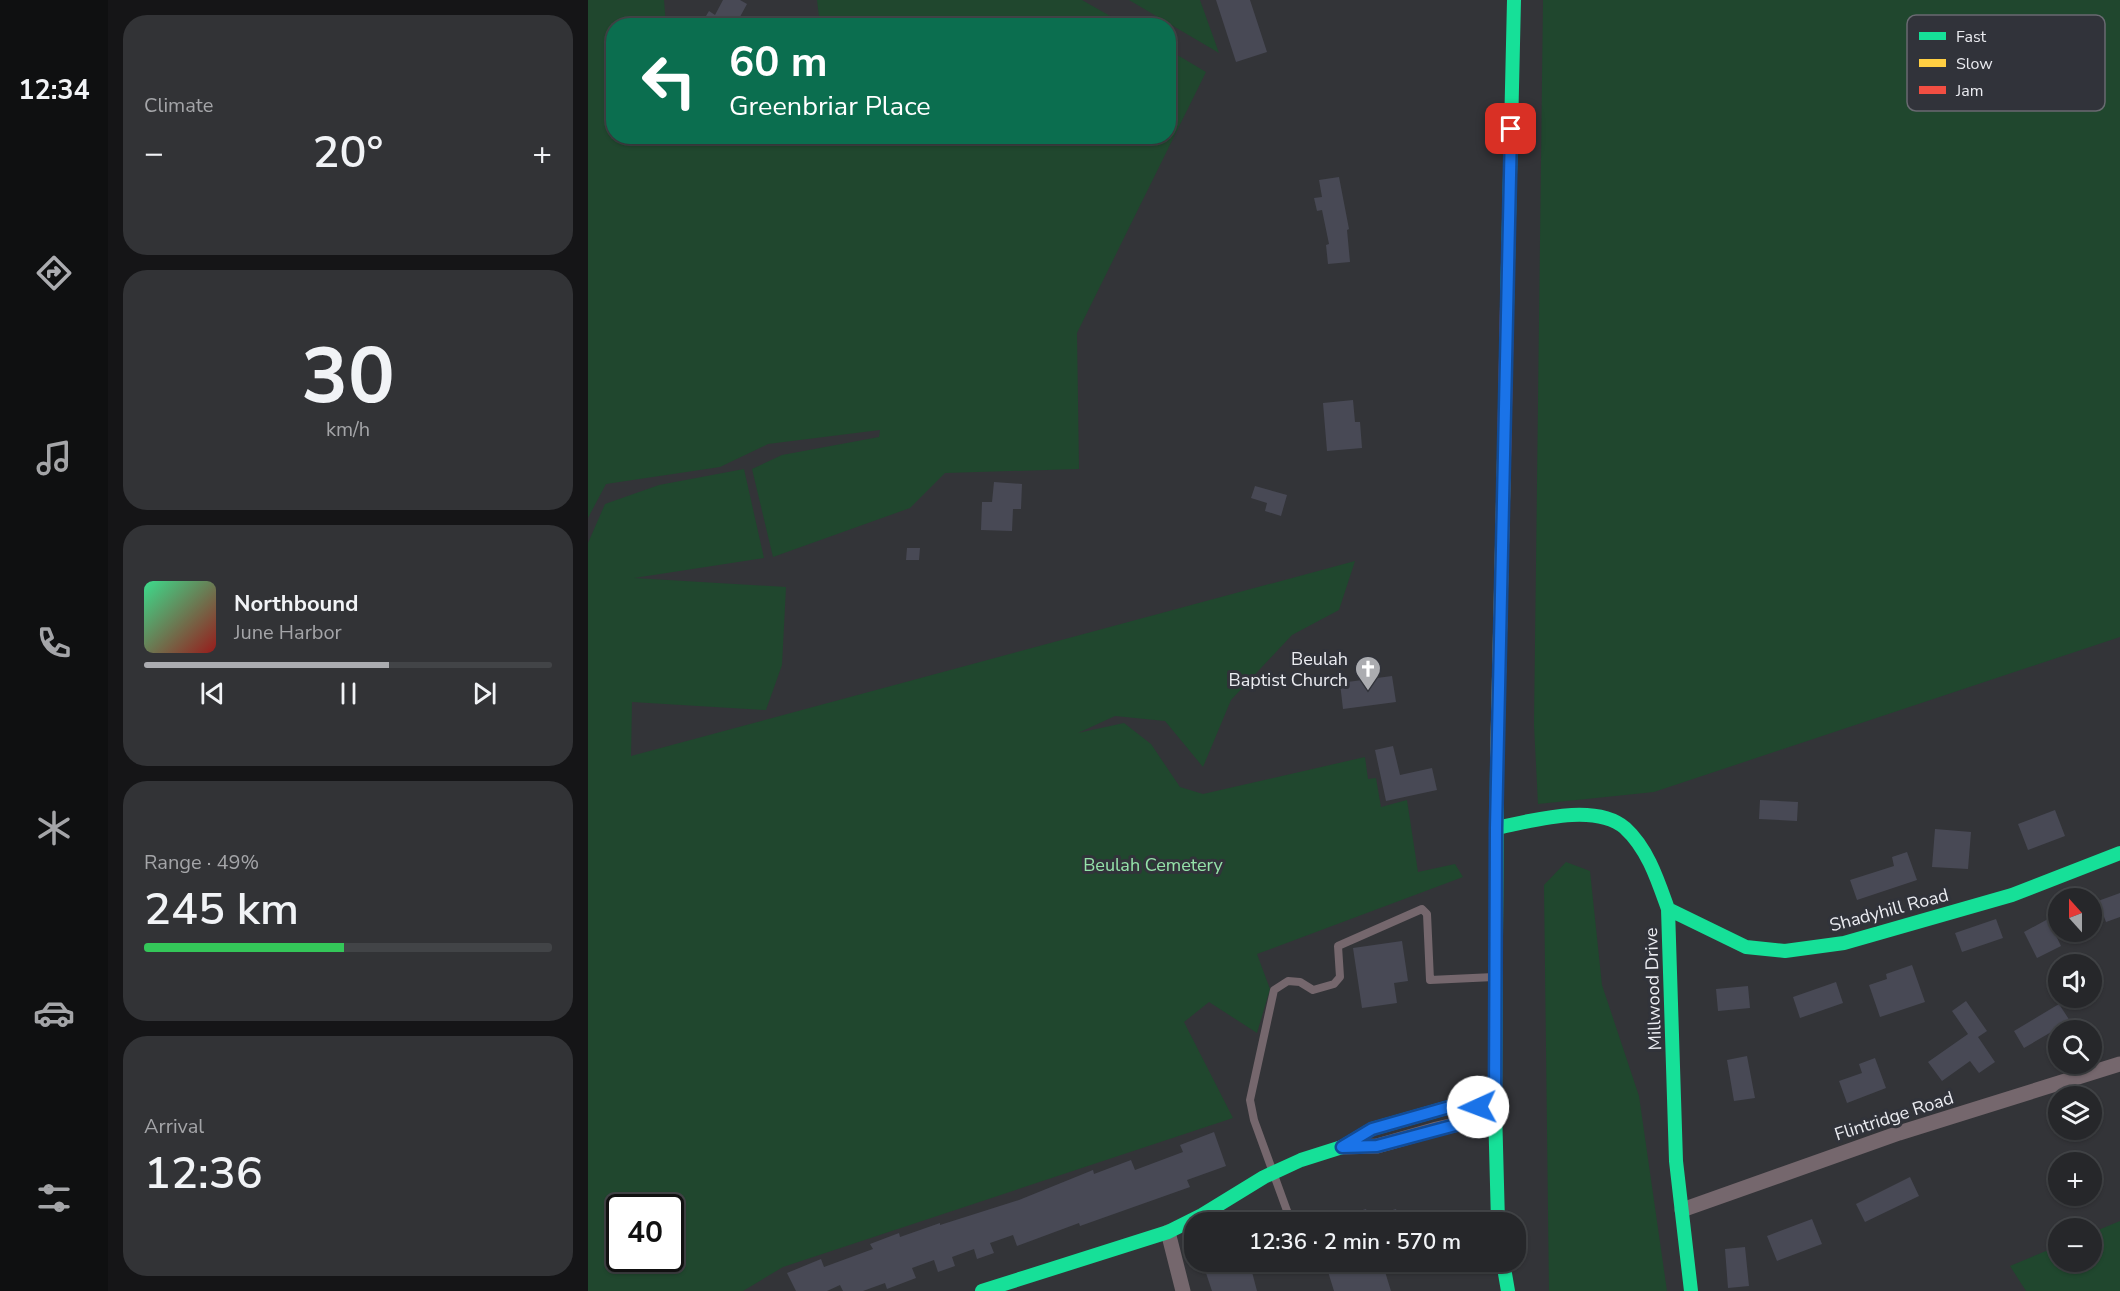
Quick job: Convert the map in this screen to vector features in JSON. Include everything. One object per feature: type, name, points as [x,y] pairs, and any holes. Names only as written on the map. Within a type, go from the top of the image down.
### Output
[{"type":"street","points":[[1498,1212],[1495,1109],[1496,828],[1514,0]]},
{"type":"street","name":"Millwood Drive","points":[[1496,828],[1587,814],[1605,818],[1622,826],[1635,839],[1653,871],[1668,909],[1676,1161],[1691,1291]]},
{"type":"street","name":"Shadyhill Road","points":[[1668,909],[1746,947],[1785,951],[1844,943],[2001,898],[2120,853]]},
{"type":"street","name":"Flintridge Road","points":[[1682,1210],[1899,1133],[2120,1064]]},
{"type":"street","points":[[982,1291],[1168,1232],[1274,1172],[1301,1160],[1342,1147],[1377,1146],[1463,1123],[1495,1109]]},
{"type":"street","points":[[1168,1232],[1183,1291]]},
{"type":"street","points":[[1505,1272],[1508,1291]]},
{"type":"lane","points":[[1288,1212],[1254,1120],[1250,1100],[1274,990],[1288,981],[1300,982],[1313,990],[1334,984],[1340,977],[1338,946],[1422,909],[1427,914],[1430,980],[1496,977]]},
{"type":"green space","points":[[588,0],[664,0],[665,18],[606,18],[606,144],[1170,144],[1077,333],[1079,469],[945,473],[910,508],[773,557],[752,469],[782,455],[879,437],[880,430],[768,444],[720,467],[606,484],[588,518]]},
{"type":"green space","points":[[817,0],[1082,0],[1114,18],[819,18]]},
{"type":"green space","points":[[1129,0],[1200,0],[1219,53],[1176,28],[1176,18],[1160,18]]},
{"type":"green space","points":[[1543,0],[2120,0],[2120,637],[1654,792],[1538,804],[1534,725]]},
{"type":"green space","points":[[1176,54],[1206,72],[1176,133]]},
{"type":"green space","name":"Beulah Cemetery","points":[[744,469],[764,558],[634,578],[786,587],[782,665],[766,710],[632,702],[631,756],[1355,561],[1339,610],[1292,635],[1231,700],[1203,767],[1165,721],[1115,716],[1078,733],[1124,723],[1151,744],[1180,787],[1203,794],[1365,757],[1368,779],[1376,778],[1381,807],[1407,800],[1418,872],[1455,864],[1463,877],[1257,954],[1270,989],[1257,1033],[1209,1002],[1184,1022],[1233,1118],[783,1267],[743,1291],[588,1291],[588,543],[605,504],[659,485]]},
{"type":"green space","points":[[1566,862],[1590,871],[1602,985],[1639,1096],[1667,1291],[1549,1291],[1544,885]]},
{"type":"green space","points":[[2120,1221],[2120,1291],[2026,1291],[2010,1266],[2048,1250],[2048,1272],[2102,1272],[2102,1228]]},
{"type":"building","points":[[723,0],[740,0],[747,4],[739,18],[705,18],[709,11],[715,15]]},
{"type":"building","points":[[1216,0],[1250,0],[1267,52],[1236,62]]},
{"type":"building","points":[[1339,177],[1349,229],[1347,230],[1350,262],[1328,264],[1326,245],[1329,244],[1322,210],[1317,211],[1314,198],[1322,197],[1319,180]]},
{"type":"building","points":[[1353,400],[1355,422],[1360,422],[1362,448],[1327,451],[1323,403]]},
{"type":"building","points":[[994,482],[1022,484],[1021,509],[1013,509],[1012,531],[981,530],[982,502],[992,502]]},
{"type":"building","points":[[1255,486],[1287,495],[1281,516],[1265,511],[1267,503],[1251,498]]},
{"type":"building","points":[[907,548],[920,548],[919,560],[906,560]]},
{"type":"building","name":"Beulah Baptist Church","points":[[1392,676],[1396,702],[1343,709],[1340,683]]},
{"type":"building","points":[[1393,746],[1400,775],[1432,768],[1437,790],[1386,801],[1375,750]]},
{"type":"building","points":[[1760,800],[1798,802],[1797,821],[1759,819]]},
{"type":"building","points":[[2055,810],[2065,836],[2028,850],[2018,824]]},
{"type":"building","points":[[1935,829],[1971,832],[1968,869],[1932,867]]},
{"type":"building","points":[[1907,852],[1917,880],[1857,900],[1850,880],[1894,866],[1892,857]]},
{"type":"building","points":[[2120,893],[2120,917],[2106,922],[2102,912],[2102,900]]},
{"type":"building","points":[[1996,919],[2003,938],[1962,952],[1955,933]]},
{"type":"building","points":[[2048,919],[2048,942],[2059,942],[2061,946],[2037,958],[2024,932]]},
{"type":"building","points":[[1402,941],[1408,981],[1394,983],[1397,1003],[1362,1008],[1353,948]]},
{"type":"building","points":[[1912,965],[1925,1002],[1880,1017],[1869,985],[1887,979],[1886,974]]},
{"type":"building","points":[[1836,982],[1843,1003],[1800,1018],[1793,997]]},
{"type":"building","points":[[1748,986],[1750,1008],[1718,1011],[1716,989]]},
{"type":"building","points":[[1966,1001],[1987,1031],[1978,1037],[1995,1062],[1979,1073],[1970,1061],[1942,1081],[1928,1062],[1968,1034],[1952,1011]]},
{"type":"building","points":[[2052,1008],[2062,1008],[2069,1020],[2048,1020],[2048,1034],[2024,1048],[2014,1031]]},
{"type":"building","points":[[1747,1056],[1755,1098],[1734,1101],[1727,1060]]},
{"type":"building","points":[[1875,1058],[1886,1088],[1847,1103],[1839,1081],[1862,1073],[1859,1064]]},
{"type":"building","points":[[1214,1132],[1226,1166],[1187,1180],[1190,1187],[1080,1226],[1079,1223],[1017,1246],[1013,1235],[990,1243],[994,1253],[977,1259],[974,1249],[952,1257],[955,1266],[938,1272],[934,1260],[912,1268],[916,1278],[887,1289],[885,1283],[863,1291],[843,1291],[840,1285],[827,1291],[796,1291],[787,1273],[821,1259],[824,1267],[873,1249],[870,1244],[899,1233],[900,1237],[1019,1200],[1093,1170],[1094,1174],[1131,1160],[1135,1170],[1183,1152],[1180,1145]]},
{"type":"building","points":[[1910,1177],[1919,1196],[1865,1222],[1856,1204]]},
{"type":"building","points":[[1812,1219],[1822,1244],[1777,1261],[1767,1236]]},
{"type":"building","points":[[1745,1247],[1749,1286],[1728,1288],[1725,1249]]},
{"type":"building","points":[[1206,1272],[1252,1272],[1257,1291],[1212,1291]]},
{"type":"building","points":[[1328,1272],[1385,1272],[1391,1291],[1334,1291]]},
{"type":"traffic: fast","points":[[1507,306],[1514,0]]},
{"type":"traffic: fast","points":[[1497,764],[1495,1109],[1498,1212]]},
{"type":"traffic: fast","points":[[1496,828],[1562,816],[1597,816],[1612,820],[1633,836],[1646,855],[1656,877],[1668,909],[1676,1161],[1691,1291]]},
{"type":"traffic: fast","points":[[1668,909],[1746,947],[1785,951],[1844,943],[2012,895],[2120,853]]},
{"type":"traffic: fast","points":[[982,1291],[1168,1232],[1202,1215],[1264,1177],[1301,1160],[1342,1147],[1372,1129],[1460,1104],[1495,1109]]},
{"type":"traffic: fast","points":[[1505,1272],[1508,1291]]},
{"type":"traffic: slow","points":[[1497,764],[1504,458]]},
{"type":"traffic: jam","points":[[1504,458],[1507,306]]},
{"type":"place","name":"Beulah Baptist Church","points":[[1368,692]]},
{"type":"route","points":[[1478,1107],[1460,1104],[1372,1129],[1342,1147],[1377,1146],[1463,1123],[1495,1109],[1496,828],[1511,129]]}]
